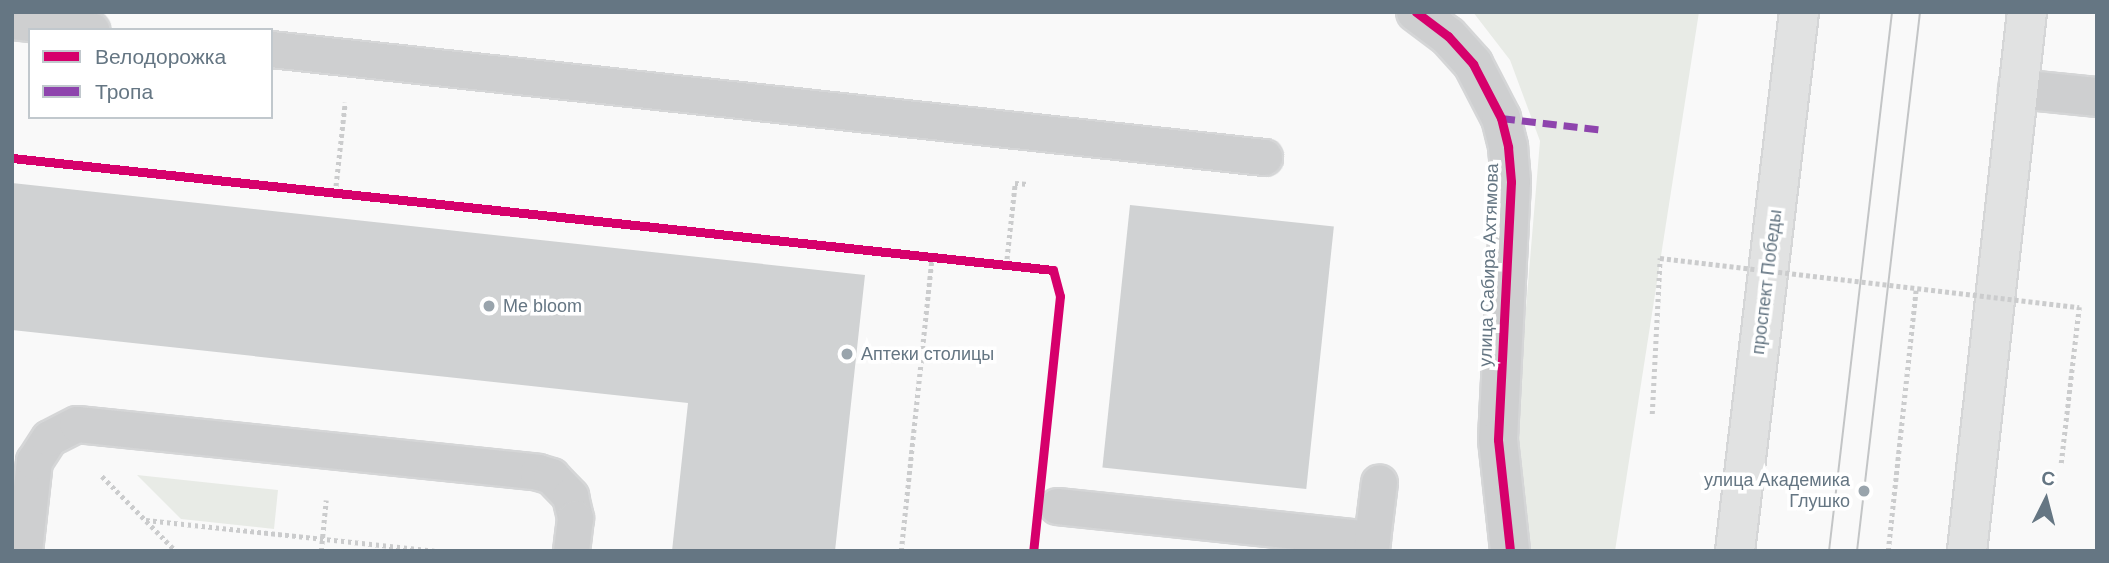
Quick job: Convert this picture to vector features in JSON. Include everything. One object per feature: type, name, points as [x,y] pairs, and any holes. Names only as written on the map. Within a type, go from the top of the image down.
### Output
[{"type":"main road","name":"проспект Победы","points":[[1735,551],[1799,12]]},
{"type":"main road","points":[[1967,551],[2027,12]]},
{"type":"street","name":"улица Сабира Ахтямова","points":[[1416,12],[1448,36],[1473,64],[1497,109],[1508,147],[1511,182],[1498,440],[1510,551]]},
{"type":"street","points":[[2018,89],[2097,97]]},
{"type":"lane","points":[[12,21],[73,28]]},
{"type":"lane","points":[[273,49],[1264,157]]},
{"type":"lane","points":[[24,551],[34,461],[39,449],[57,431],[90,425],[538,472],[557,481],[570,496],[575,519],[572,551]]},
{"type":"lane","points":[[1057,506],[1372,545],[1379,482]]},
{"type":"path","points":[[335,193],[346,93]]},
{"type":"path","points":[[12,158],[1053,271],[1060,296],[1042,463]]},
{"type":"path","points":[[1006,265],[1015,183]]},
{"type":"path","points":[[901,551],[932,258]]},
{"type":"path","points":[[1652,414],[1660,258],[1916,291],[2079,307],[2061,463]]},
{"type":"path","points":[[1888,551],[1916,291]]},
{"type":"path","points":[[57,431],[176,551]]},
{"type":"path","points":[[146,520],[434,551]]},
{"type":"shaded area","points":[[1473,12],[1699,12],[1615,551],[1522,551],[1513,463],[1540,141],[1510,60]]},
{"type":"shaded area","points":[[137,475],[278,490],[274,529],[181,519]]},
{"type":"building","points":[[12,183],[865,275],[835,551],[672,551],[688,403],[12,330]]},
{"type":"building","points":[[1130,205],[1334,226],[1306,489],[1102,468]]},
{"type":"tram line","points":[[1829,551],[1892,12]]},
{"type":"tram line","points":[[1857,551],[1920,12]]},
{"type":"marked path","points":[[1501,118],[1604,130]]},
{"type":"cycle path","points":[[1416,12],[1448,36],[1473,64],[1501,118],[1508,147],[1511,182],[1498,440],[1510,551]]},
{"type":"cycle path","points":[[12,158],[1053,270],[1060,296],[1033,551]]},
{"type":"place","name":"Me bloom","points":[[489,306]]},
{"type":"place","name":"Аптеки столицы","points":[[847,354]]},
{"type":"place","name":"улица Академика Глушко","points":[[1864,491]]}]
